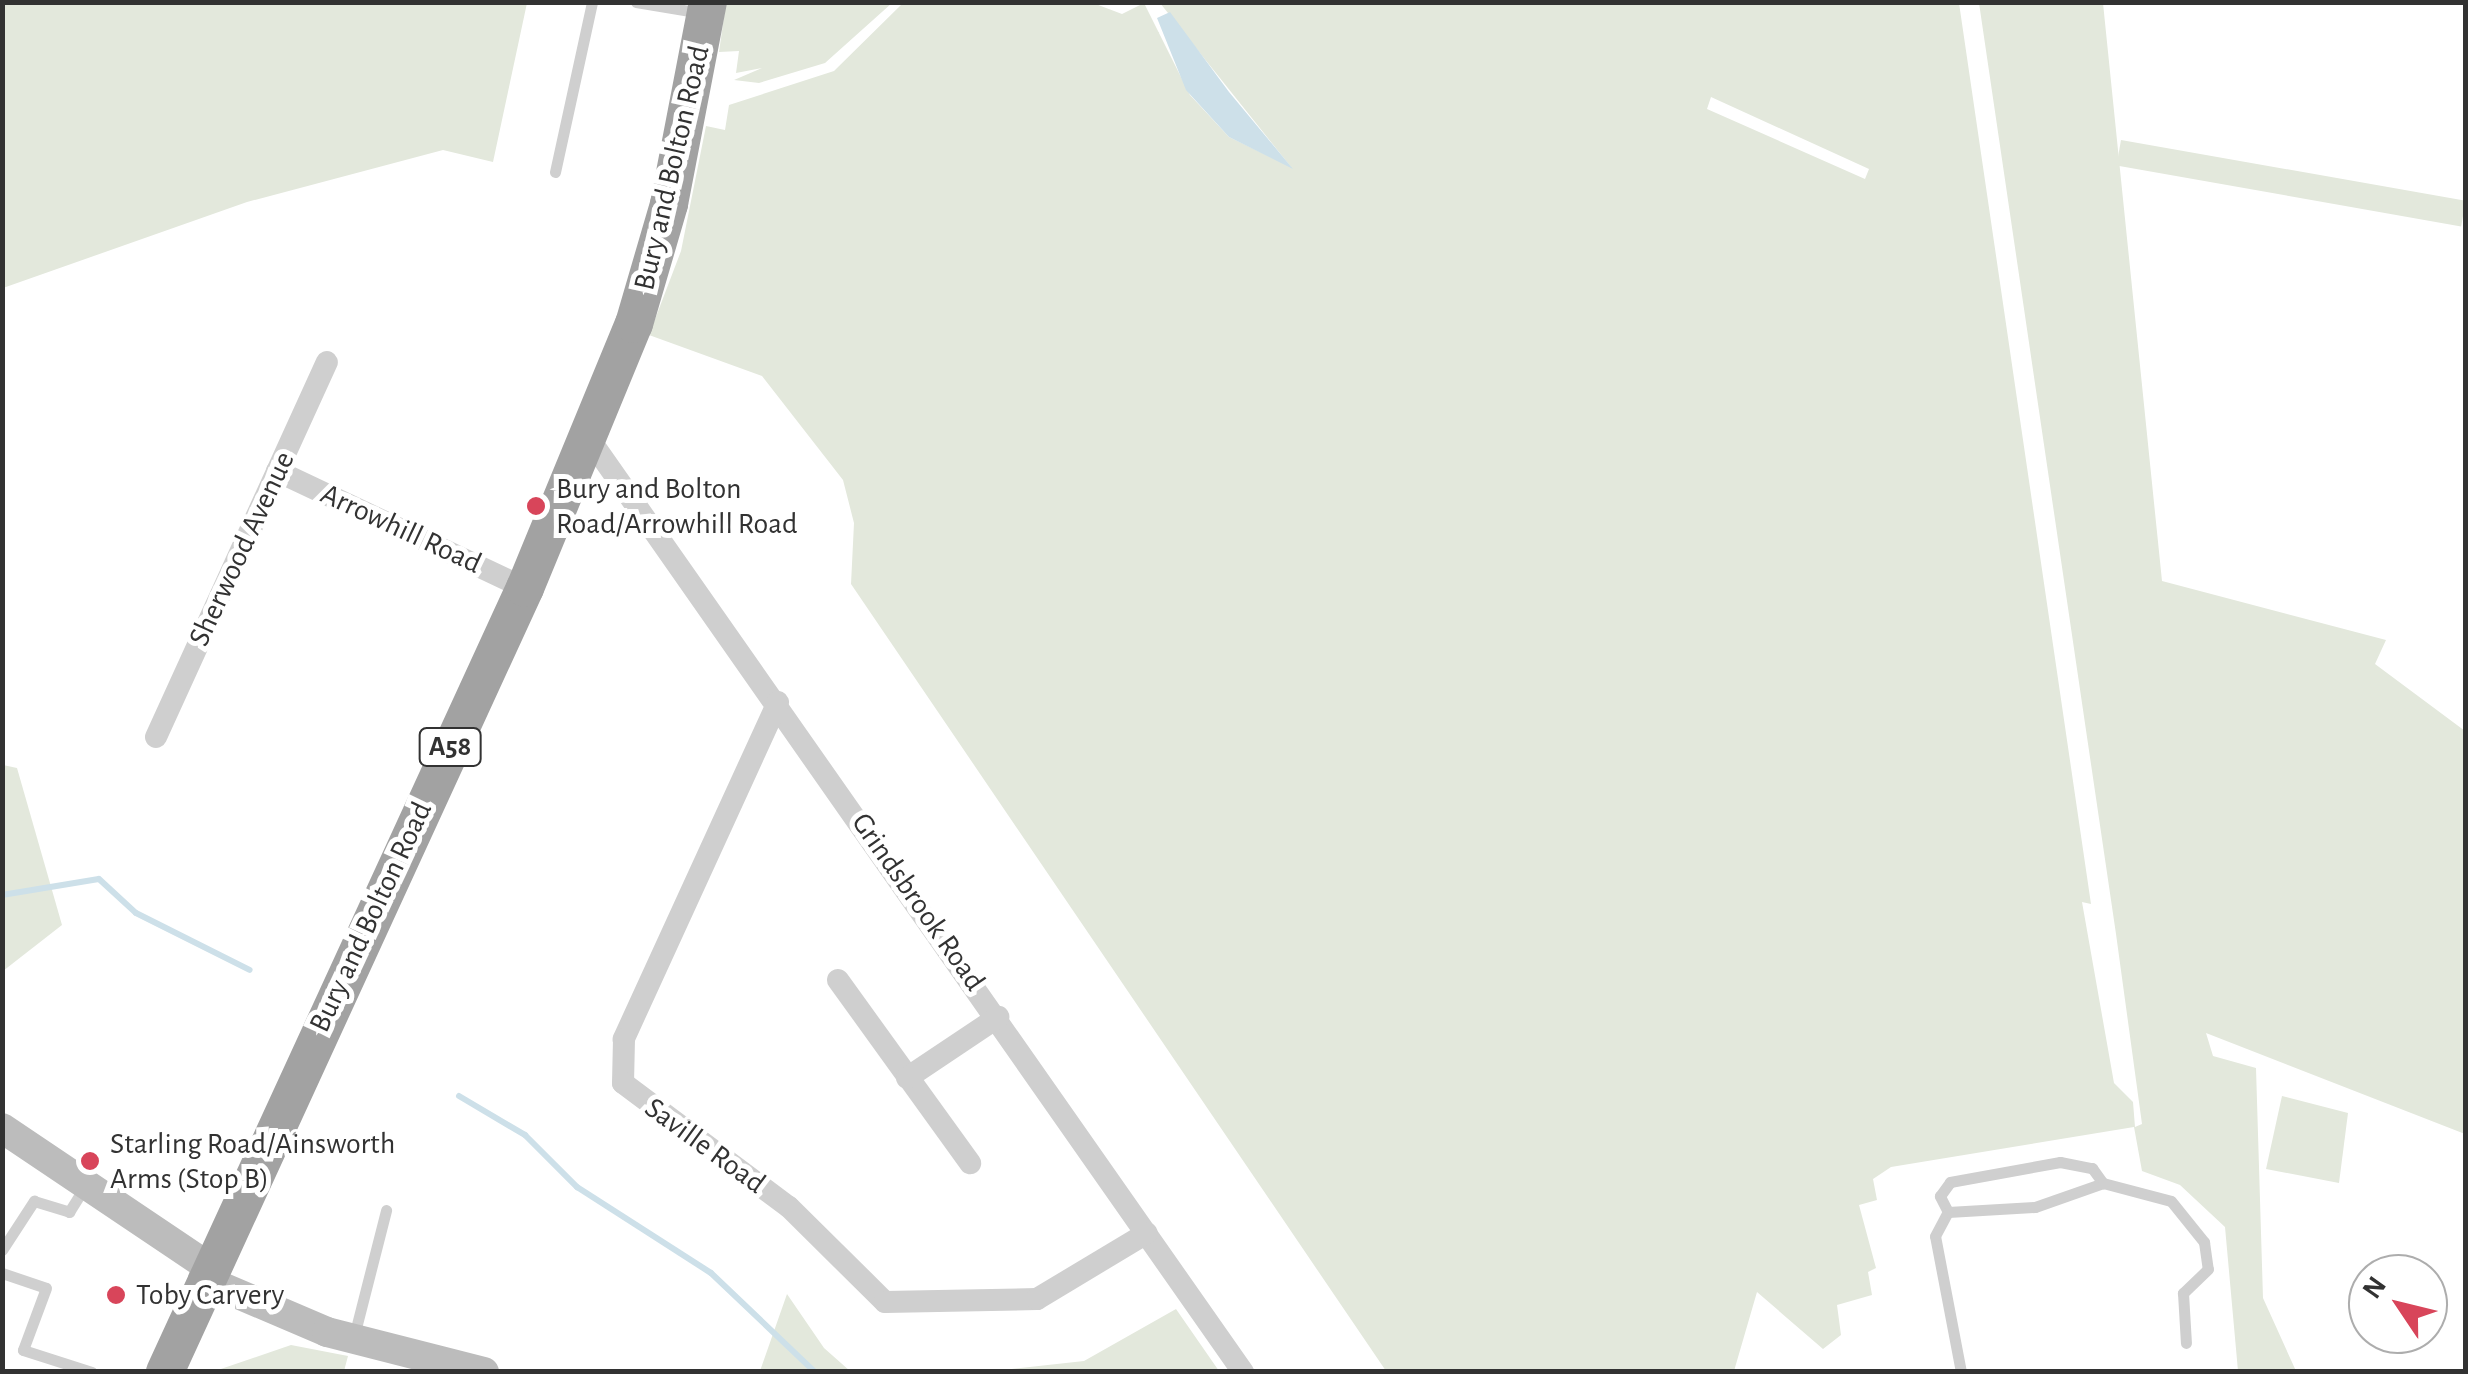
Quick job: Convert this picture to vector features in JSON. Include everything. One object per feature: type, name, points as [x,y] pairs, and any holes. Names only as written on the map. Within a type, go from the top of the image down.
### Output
[{"type":"highway","name":"Bury and Bolton Road","points":[[165,1372],[206,1273],[524,588],[588,437],[652,269],[707,8]]},
{"type":"main road","points":[[2,1128],[86,1184],[206,1273],[353,1339],[484,1372]]},
{"type":"street","name":"Sherwood Avenue","points":[[156,737],[327,362]]},
{"type":"street","name":"Grindsbrook Road","points":[[588,437],[630,484],[1242,1372]]},
{"type":"street","name":"Arrowhill Road","points":[[277,471],[524,588]]},
{"type":"street","name":"Saville Road","points":[[778,702],[624,1038],[623,1083],[790,1207],[885,1302],[1037,1299],[1147,1233]]},
{"type":"street","points":[[838,980],[970,1163]]},
{"type":"street","points":[[907,1078],[998,1017]]},
{"type":"lane","points":[[555,172],[592,2]]},
{"type":"lane","points":[[636,2],[707,8]]},
{"type":"lane","points":[[1948,1212],[1940,1196],[1950,1182],[2060,1162],[2092,1168],[2103,1183]]},
{"type":"lane","points":[[1948,1212],[2036,1207],[2103,1183],[2171,1201],[2204,1242],[2208,1269],[2183,1293],[2186,1343]]},
{"type":"lane","points":[[2,1250],[34,1201],[69,1212],[86,1184]]},
{"type":"lane","points":[[353,1339],[386,1210]]},
{"type":"lane","points":[[1948,1212],[1934,1236],[1961,1372]]},
{"type":"lane","points":[[2,1273],[46,1288],[23,1350],[92,1372]]},
{"type":"shaded area","points":[[2,3],[527,3],[493,162],[443,150],[247,202],[3,288]]},
{"type":"shaded area","points":[[726,3],[892,3],[825,63],[759,83],[734,80],[762,68],[736,73],[739,51],[719,52]]},
{"type":"shaded area","points":[[903,3],[1093,3],[1122,14],[1144,3],[1190,95],[1229,137],[1291,167],[1160,3],[1959,3],[2091,904],[2082,902],[2114,1083],[2133,1102],[2135,1127],[2142,1124],[2116,934],[1979,3],[2103,3],[2162,581],[2386,640],[2375,664],[2465,731],[2465,1134],[2206,1033],[2213,1056],[2256,1068],[2263,1298],[2296,1371],[2238,1371],[2225,1227],[2180,1185],[2142,1171],[2134,1127],[1891,1167],[1873,1179],[1877,1200],[1859,1205],[1876,1268],[1868,1272],[1872,1295],[1837,1305],[1841,1335],[1823,1349],[1757,1292],[1734,1371],[1386,1371],[851,584],[854,523],[843,480],[762,376],[649,335],[681,251],[706,126],[725,130],[729,105],[834,71]],"holes":[[[1711,97],[1869,169],[1865,179],[1707,109]]]},
{"type":"shaded area","points":[[1170,12],[1293,169],[1229,137],[1186,90],[1157,18]]},
{"type":"shaded area","points":[[2121,140],[2466,201],[2461,226],[2116,166]]},
{"type":"shaded area","points":[[3,765],[17,768],[62,925],[3,971]]},
{"type":"shaded area","points":[[2282,1096],[2348,1113],[2339,1183],[2266,1169]]},
{"type":"shaded area","points":[[787,1294],[824,1348],[850,1371],[760,1371]]},
{"type":"shaded area","points":[[1176,1309],[1219,1371],[994,1371],[1084,1361]]},
{"type":"shaded area","points":[[291,1345],[348,1356],[344,1371],[215,1371]]},
{"type":"waterway","points":[[2,895],[99,879],[136,913],[250,970]]},
{"type":"waterway","points":[[459,1096],[525,1135],[577,1187],[711,1273],[815,1372]]},
{"type":"place","name":"Bury and Bolton Road/Arrowhill Road","points":[[536,506]]},
{"type":"place","name":"Starling Road/Ainsworth Arms (Stop B)","points":[[90,1161]]},
{"type":"place","name":"Toby Carvery","points":[[116,1295]]}]
